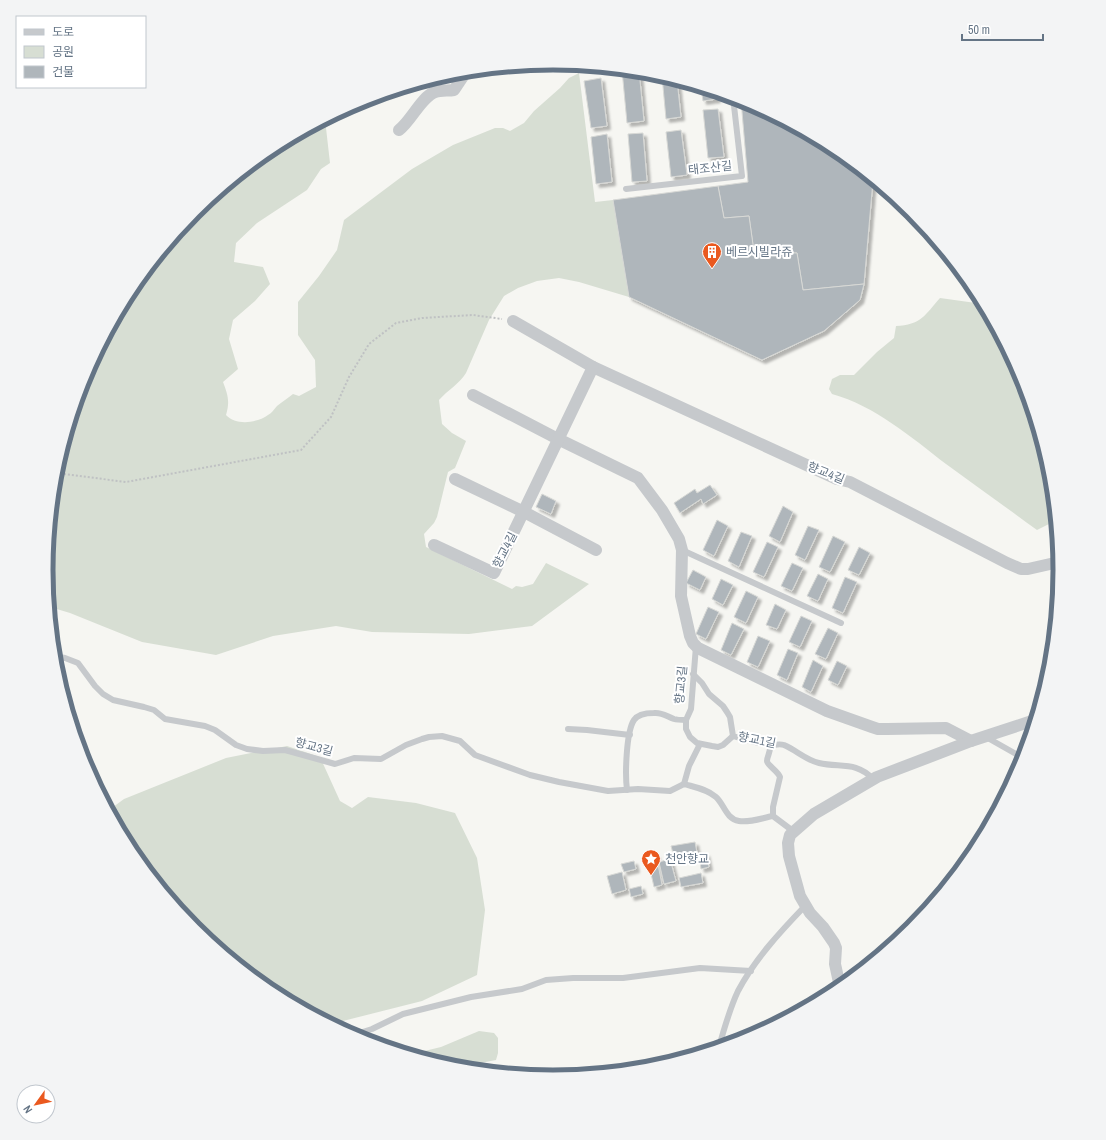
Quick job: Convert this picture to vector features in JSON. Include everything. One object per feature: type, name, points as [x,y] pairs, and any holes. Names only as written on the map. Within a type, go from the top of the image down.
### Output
[{"type":"street","points":[[399,130],[407,124],[424,99],[434,92],[454,90],[461,79]]},
{"type":"street","name":"향교4길","points":[[513,321],[594,367],[837,479],[850,482],[1016,567],[1028,569],[1053,563]]},
{"type":"street","name":"향교4길","points":[[434,545],[494,573],[594,367]]},
{"type":"street","points":[[474,395],[558,439],[638,478],[662,510],[679,539],[682,550],[681,596],[690,636],[696,646],[827,711],[872,727],[878,729],[946,728],[971,741]]},
{"type":"street","points":[[455,479],[524,512],[596,550]]},
{"type":"street","points":[[839,980],[835,964],[836,948],[834,943],[805,906],[800,896],[789,856],[788,843],[793,831],[814,814],[873,779],[971,741],[1029,722]]},
{"type":"lane","name":"태조산길","points":[[626,189],[742,176],[734,104]]},
{"type":"lane","points":[[682,550],[840,623]]},
{"type":"lane","name":"향교3길","points":[[627,790],[626,764],[630,735],[634,720],[638,716],[653,712],[660,713],[674,719],[686,720],[691,709],[696,646]]},
{"type":"lane","name":"향교3길","points":[[61,657],[78,663],[95,686],[113,700],[154,710],[165,719],[205,726],[215,730],[236,745],[247,749],[263,751],[284,750],[335,764],[354,758],[381,759],[406,745],[429,737],[442,736],[460,741],[475,755],[530,775],[597,790],[670,791],[684,784]]},
{"type":"lane","name":"향교1길","points":[[693,674],[702,683],[709,694],[723,706],[727,712],[730,717],[733,736],[770,745],[777,744],[784,746],[818,763],[851,766],[867,773],[873,779]]},
{"type":"lane","points":[[686,720],[686,729],[690,737],[697,743],[718,747],[723,745],[733,736]]},
{"type":"lane","points":[[568,729],[630,735]]},
{"type":"lane","points":[[985,736],[1017,755]]},
{"type":"lane","points":[[700,744],[689,766],[684,784],[700,788],[712,794],[718,799],[732,819],[738,821],[773,816],[793,831]]},
{"type":"lane","points":[[770,745],[771,751],[767,761],[780,777],[772,808],[773,816]]},
{"type":"lane","points":[[721,1040],[738,992],[751,970],[778,933],[805,906]]},
{"type":"lane","points":[[362,1032],[403,1014],[471,997],[522,988],[546,980],[573,978],[623,978],[700,968],[751,970]]},
{"type":"path","points":[[63,473],[126,482],[301,450],[331,417],[349,377],[369,344],[396,323],[422,318],[472,315],[513,321]]},
{"type":"green space","points":[[579,73],[595,202],[613,200],[629,297],[579,282],[559,278],[537,281],[518,288],[504,296],[489,320],[466,373],[439,400],[442,424],[452,433],[466,441],[455,468],[448,472],[437,517],[434,523],[424,534],[426,547],[512,589],[516,586],[522,587],[533,584],[546,563],[589,584],[532,626],[469,634],[372,632],[336,626],[273,636],[216,655],[142,642],[70,613],[55,608],[53,570],[57,505],[70,441],[91,379],[120,320],[137,292],[177,240],[199,216],[223,194],[275,154],[327,124],[326,128],[330,163],[321,169],[307,190],[257,223],[236,243],[234,262],[263,267],[270,284],[255,301],[233,320],[229,339],[238,369],[223,382],[228,398],[226,415],[235,421],[241,422],[258,420],[272,412],[277,406],[293,394],[299,396],[316,387],[315,360],[298,335],[298,302],[319,276],[337,250],[344,220],[412,169],[453,145],[495,128],[503,128],[510,131],[524,123],[534,111],[569,78]]},
{"type":"green space","points":[[940,298],[976,303],[986,320],[1015,379],[1026,409],[1036,441],[1043,472],[1051,523],[1037,530],[892,423],[863,406],[832,394],[829,389],[832,379],[840,375],[854,375],[877,352],[894,338],[896,326],[911,324],[926,314]]},
{"type":"green space","points":[[287,746],[320,757],[340,801],[352,808],[368,797],[416,803],[455,813],[477,858],[485,910],[477,975],[422,1001],[340,1022],[303,1003],[275,986],[223,946],[199,924],[156,874],[137,848],[113,807],[124,799],[226,758]]},
{"type":"green space","points":[[479,1031],[494,1033],[498,1038],[498,1053],[496,1060],[476,1064],[421,1052],[441,1047]]},
{"type":"building","points":[[622,75],[640,78],[644,121],[627,123]]},
{"type":"building","points":[[601,78],[607,126],[591,128],[584,81]]},
{"type":"building","points":[[663,83],[678,86],[681,117],[666,119]]},
{"type":"building","points":[[702,93],[717,98],[717,99],[703,101]]},
{"type":"building","name":"베르시빌라쥬","points":[[742,107],[803,137],[833,155],[873,186],[864,284],[803,290],[797,253],[754,252],[749,216],[724,218],[718,186],[748,182]]},
{"type":"building","points":[[718,109],[724,157],[708,158],[703,110]]},
{"type":"building","points":[[681,130],[687,175],[671,177],[666,132]]},
{"type":"building","points":[[643,133],[647,181],[632,182],[628,134]]},
{"type":"building","points":[[607,134],[612,182],[596,184],[591,137]]},
{"type":"building","name":"베르시빌라쥬","points":[[718,186],[724,218],[749,216],[754,252],[797,253],[803,290],[864,284],[860,300],[824,331],[762,360],[629,297],[613,200]]},
{"type":"building","points":[[710,485],[717,495],[703,504],[701,499],[680,513],[674,503],[695,489],[697,493]]},
{"type":"building","points":[[542,494],[556,501],[551,514],[536,507]]},
{"type":"building","points":[[783,506],[793,512],[780,542],[769,536]]},
{"type":"building","points":[[717,520],[728,526],[714,556],[703,550]]},
{"type":"building","points":[[808,526],[819,530],[805,560],[795,555]]},
{"type":"building","points":[[741,532],[752,536],[739,567],[728,561]]},
{"type":"building","points":[[833,536],[845,542],[830,572],[819,567]]},
{"type":"building","points":[[767,542],[778,547],[764,577],[753,572]]},
{"type":"building","points":[[859,547],[870,553],[859,575],[848,570]]},
{"type":"building","points":[[792,563],[803,568],[792,591],[781,586]]},
{"type":"building","points":[[693,570],[706,577],[700,590],[686,583]]},
{"type":"building","points":[[818,574],[828,579],[818,601],[807,596]]},
{"type":"building","points":[[845,577],[857,582],[843,613],[832,608]]},
{"type":"building","points":[[721,579],[733,585],[723,605],[712,599]]},
{"type":"building","points":[[746,591],[758,597],[746,623],[734,617]]},
{"type":"building","points":[[775,604],[786,610],[777,629],[766,625]]},
{"type":"building","points":[[708,607],[719,612],[706,639],[696,634]]},
{"type":"building","points":[[801,616],[812,621],[800,647],[789,642]]},
{"type":"building","points":[[732,623],[744,629],[731,655],[721,650]]},
{"type":"building","points":[[828,628],[838,633],[826,659],[815,654]]},
{"type":"building","points":[[758,636],[770,641],[758,667],[747,662]]},
{"type":"building","points":[[788,649],[798,653],[787,680],[777,675]]},
{"type":"building","points":[[813,660],[823,666],[811,692],[802,687]]},
{"type":"building","points":[[837,661],[847,666],[838,685],[828,680]]},
{"type":"building","points":[[695,842],[697,853],[674,857],[671,846]]},
{"type":"building","points":[[706,853],[709,867],[701,869],[699,855]]},
{"type":"building","points":[[656,854],[662,885],[654,887],[647,856]]},
{"type":"building","points":[[670,859],[676,881],[664,884],[659,862]]},
{"type":"building","points":[[634,861],[636,869],[624,872],[621,864]]},
{"type":"building","points":[[622,872],[626,890],[612,894],[607,876]]},
{"type":"building","points":[[701,873],[703,883],[681,887],[679,878]]},
{"type":"building","points":[[641,886],[643,894],[631,897],[629,889]]},
{"type":"place","name":"베르시빌라쥬","points":[[712,269]]},
{"type":"place","name":"천안향교","points":[[651,876]]}]
